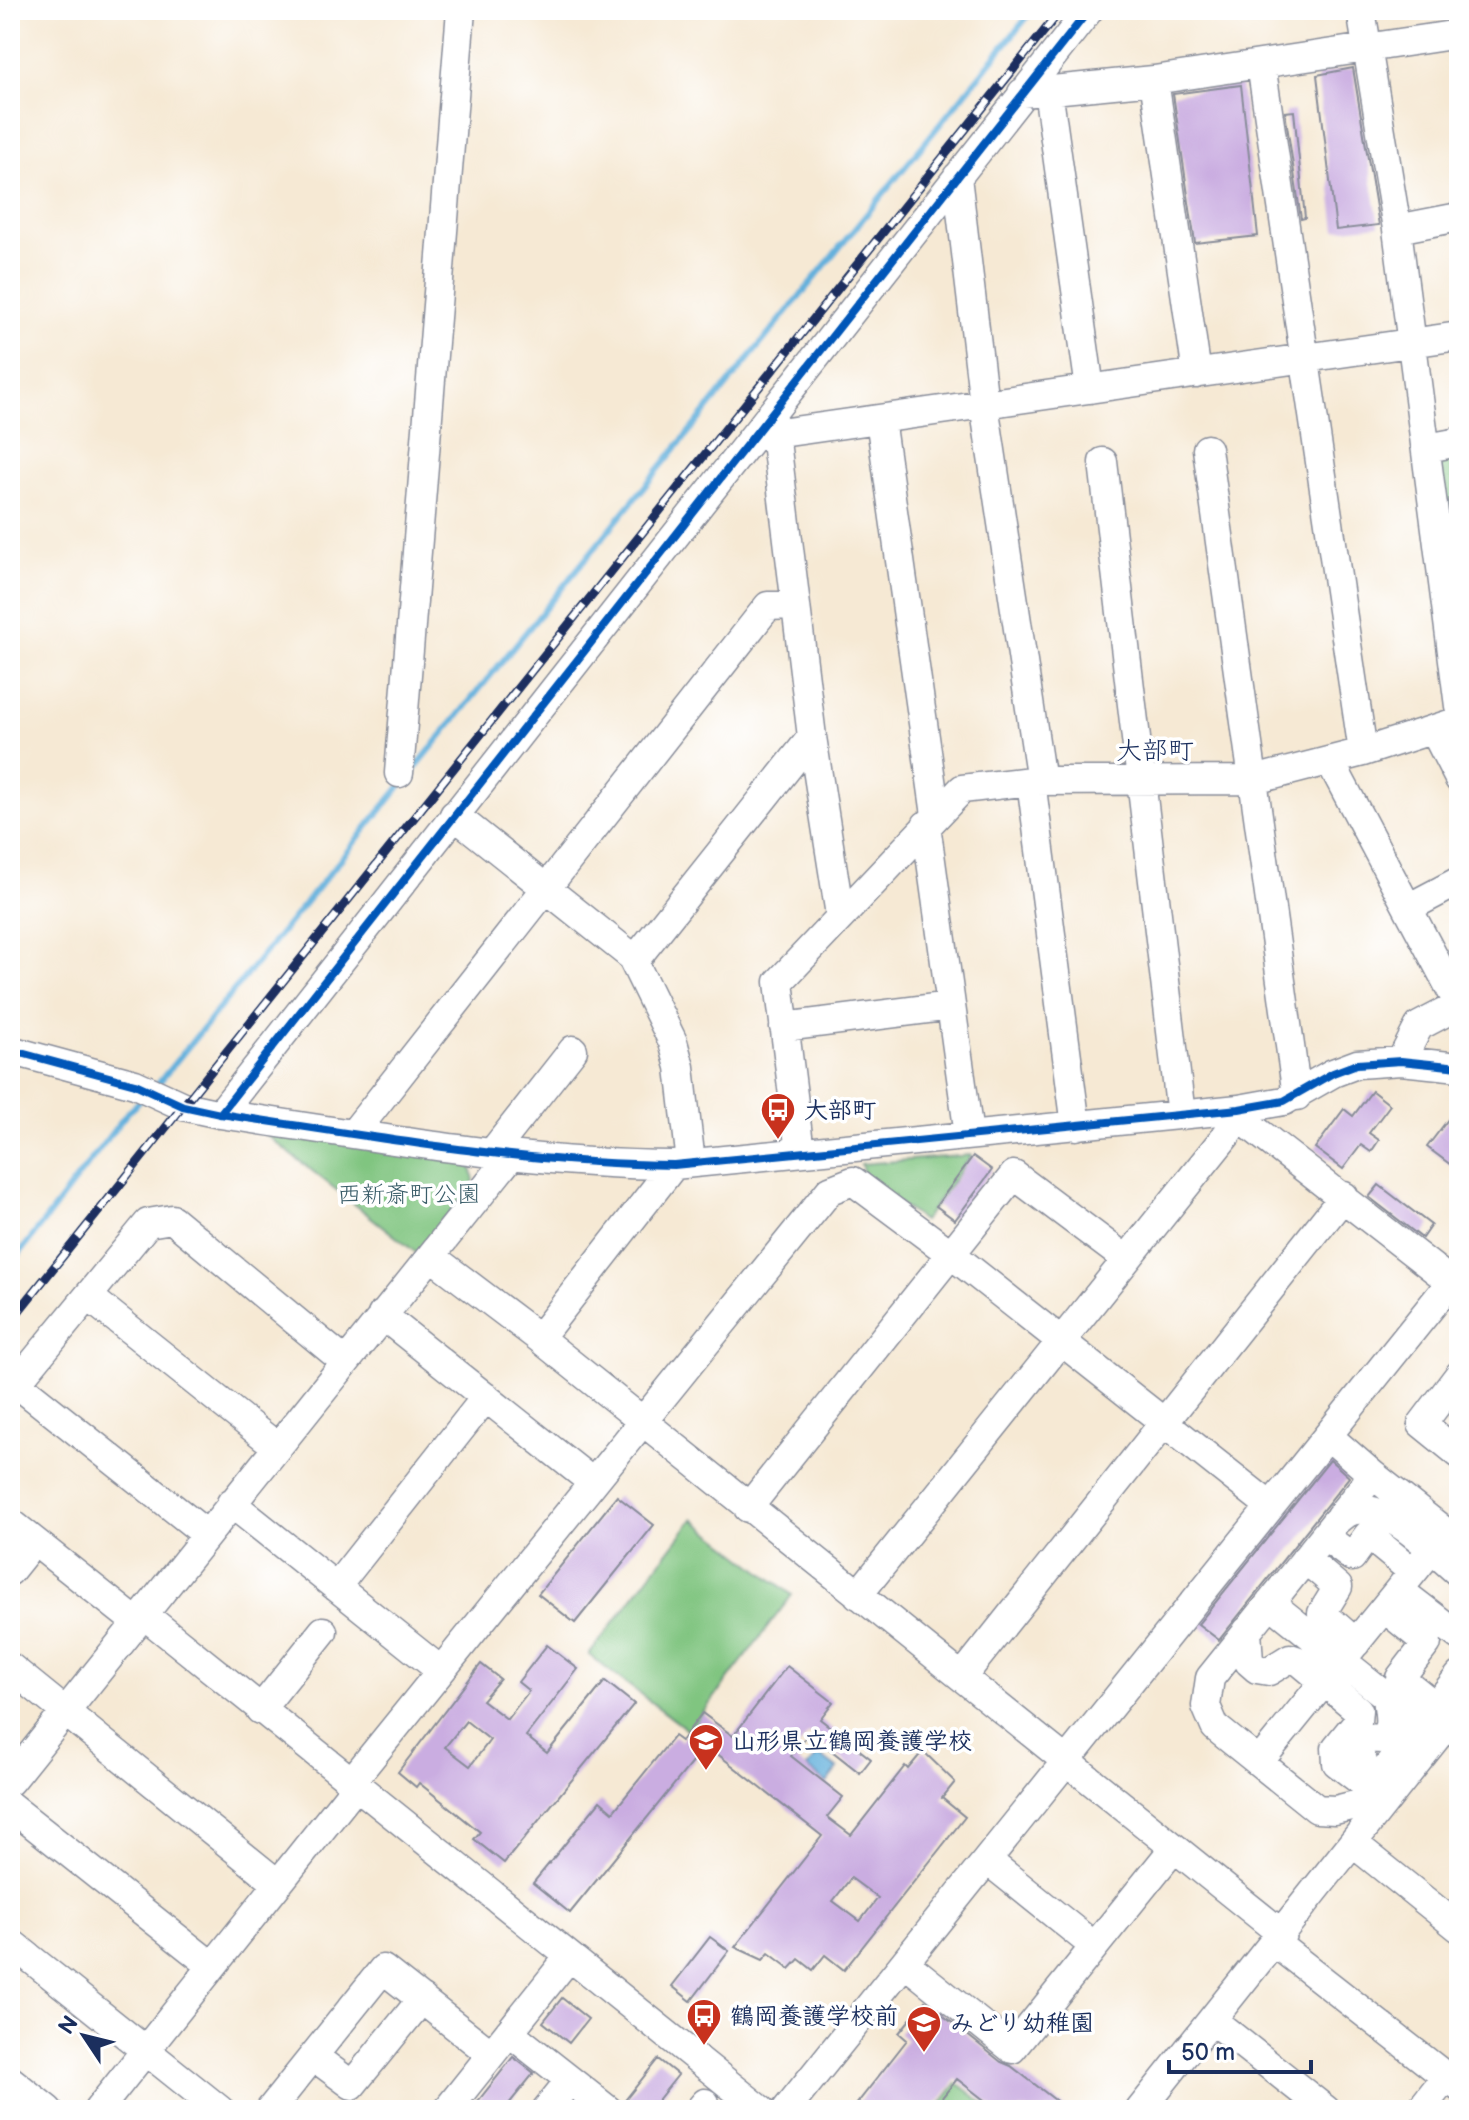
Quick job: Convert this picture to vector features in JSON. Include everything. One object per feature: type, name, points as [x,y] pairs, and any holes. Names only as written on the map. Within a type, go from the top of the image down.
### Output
[{"type":"street","points":[[399,773],[461,10]]},
{"type":"street","points":[[220,1114],[454,815],[764,435],[957,177],[1035,91],[1089,10]]},
{"type":"street","points":[[1361,10],[1397,229],[1459,706]]},
{"type":"street","points":[[1035,91],[1154,80],[1459,34]]},
{"type":"street","points":[[1261,64],[1363,752]]},
{"type":"street","points":[[1154,80],[1197,374]]},
{"type":"street","points":[[1035,91],[1090,389]]},
{"type":"street","points":[[957,177],[984,404],[1036,781],[1076,1126]]},
{"type":"street","points":[[1397,229],[1459,217]]},
{"type":"street","points":[[764,435],[1459,336]]},
{"type":"street","points":[[880,419],[969,1135]]},
{"type":"street","points":[[764,435],[795,605],[840,915]]},
{"type":"street","points":[[1427,448],[1459,442]]},
{"type":"street","points":[[1207,449],[1297,1096]]},
{"type":"street","points":[[1103,462],[1181,1115]]},
{"type":"street","points":[[353,1134],[768,606],[795,605]]},
{"type":"street","points":[[800,1152],[779,982],[962,789],[1036,781],[1254,780],[1363,752],[1446,726],[1459,779]]},
{"type":"street","points":[[634,961],[812,737]]},
{"type":"street","points":[[1330,761],[1459,1005],[1419,1026],[1401,1061]]},
{"type":"street","points":[[454,815],[634,961],[677,1055],[682,1164],[539,1338]]},
{"type":"street","points":[[1408,908],[1459,881]]},
{"type":"street","points":[[784,1027],[951,1006]]},
{"type":"street","points":[[10,1050],[135,1084],[183,1106],[220,1114],[502,1154],[682,1164],[1181,1115],[1239,1114],[1297,1096],[1345,1067],[1401,1061],[1459,1067]]},
{"type":"street","points":[[10,1781],[344,1361],[432,1257],[573,1050]]},
{"type":"street","points":[[786,2110],[1451,1282],[1239,1114]]},
{"type":"street","points":[[858,1595],[1239,1114]]},
{"type":"street","points":[[748,1508],[1014,1175],[1126,1259]]},
{"type":"street","points":[[98,2110],[278,1884],[440,1670],[830,1190],[853,1181],[951,1254],[1270,1506]]},
{"type":"street","points":[[962,1677],[1344,1196]]},
{"type":"street","points":[[206,1534],[13,1387],[148,1223],[172,1219],[344,1361]]},
{"type":"street","points":[[432,1257],[539,1338],[641,1423],[1174,1848],[1452,2082],[1420,2110]]},
{"type":"street","points":[[88,1296],[276,1446]]},
{"type":"street","points":[[382,1315],[591,1481]]},
{"type":"street","points":[[1459,1375],[1422,1424],[1459,1454]]},
{"type":"street","points":[[336,1587],[486,1397]]},
{"type":"street","points":[[1328,1436],[1459,1543]]},
{"type":"street","points":[[1373,1475],[1210,1678],[1206,1698],[1215,1727],[1317,1809],[1335,1810],[1359,1804],[1438,1713]]},
{"type":"street","points":[[231,1503],[440,1670]]},
{"type":"street","points":[[1330,1528],[1351,1511],[1381,1512],[1427,1643],[1400,1678],[1438,1713]]},
{"type":"street","points":[[10,1522],[260,1710],[761,2110]]},
{"type":"street","points":[[1330,1528],[1352,1557],[1368,1535],[1407,1580],[1450,1620]]},
{"type":"street","points":[[10,1571],[34,1541]]},
{"type":"street","points":[[1305,1559],[1338,1587],[1322,1613],[1358,1710],[1357,1722],[1336,1748],[1337,1763],[1376,1783]]},
{"type":"street","points":[[1259,1762],[1407,1580],[1459,1573]]},
{"type":"street","points":[[1270,1603],[1387,1697],[1438,1713]]},
{"type":"street","points":[[260,1710],[323,1631]]},
{"type":"street","points":[[1247,1631],[1249,1662],[1257,1669],[1269,1671],[1290,1658],[1341,1662]]},
{"type":"street","points":[[10,1667],[278,1884]]},
{"type":"street","points":[[1140,2110],[1353,1843],[1459,1676]]},
{"type":"street","points":[[1376,1783],[1354,1750],[1362,1738],[1382,1739],[1388,1734],[1387,1697]]},
{"type":"street","points":[[10,1806],[212,1966]]},
{"type":"street","points":[[1353,1843],[1459,1928]]},
{"type":"street","points":[[905,1963],[1012,2049],[1174,1848]]},
{"type":"street","points":[[987,1860],[1094,1946]]},
{"type":"street","points":[[10,1942],[220,2110]]},
{"type":"street","points":[[447,2110],[569,1957]]},
{"type":"street","points":[[270,2110],[383,1969],[491,2054]]},
{"type":"street","points":[[313,2056],[352,2085],[422,1999]]},
{"type":"street","points":[[1212,2020],[1326,2110]]},
{"type":"street","points":[[509,2032],[608,2110]]},
{"type":"street","points":[[10,2080],[48,2110]]},
{"type":"street","points":[[546,2110],[570,2080]]},
{"type":"green space","points":[[1459,451],[1459,616],[1436,455]]},
{"type":"green space","name":"西新斎町公園","points":[[258,1128],[470,1160],[474,1181],[419,1255]]},
{"type":"green space","points":[[972,1155],[923,1221],[865,1178],[861,1164]]},
{"type":"green space","points":[[693,1519],[792,1595],[689,1731],[589,1655]]},
{"type":"green space","points":[[957,2083],[992,2110],[953,2110],[942,2102]]},
{"type":"water","points":[[818,1754],[838,1769],[827,1783],[807,1768]]},
{"type":"building","points":[[1353,68],[1379,225],[1336,230],[1317,75]]},
{"type":"building","points":[[1241,85],[1258,236],[1195,243],[1173,94]]},
{"type":"building","points":[[1294,111],[1305,218],[1301,219],[1285,112]]},
{"type":"building","points":[[1372,1091],[1390,1105],[1369,1133],[1379,1140],[1371,1152],[1361,1145],[1343,1169],[1315,1148],[1344,1109],[1353,1116]]},
{"type":"building","points":[[1459,1105],[1459,1171],[1427,1147]]},
{"type":"building","points":[[973,1156],[992,1170],[955,1220],[936,1206]]},
{"type":"building","points":[[1379,1185],[1431,1225],[1422,1238],[1369,1197]]},
{"type":"building","points":[[1330,1460],[1349,1477],[1219,1640],[1198,1624]]},
{"type":"building","points":[[617,1496],[654,1525],[575,1623],[538,1594]]},
{"type":"building","points":[[547,1645],[578,1669],[526,1736],[547,1753],[605,1681],[634,1704],[504,1863],[474,1839],[480,1832],[419,1783],[416,1787],[398,1772],[481,1664],[500,1679],[482,1700],[507,1719],[529,1691],[518,1682]],"holes":[[[466,1721],[490,1740],[470,1766],[445,1747]]]},
{"type":"building","points":[[787,1666],[833,1702],[820,1719],[871,1759],[860,1773],[809,1733],[791,1756],[843,1797],[827,1817],[851,1835],[905,1766],[908,1769],[923,1751],[955,1782],[942,1798],[965,1817],[844,1970],[825,1955],[813,1970],[799,1959],[790,1969],[769,1953],[763,1960],[735,1947],[822,1836],[706,1745],[570,1913],[533,1883],[600,1801],[613,1812],[674,1736],[681,1741],[702,1713],[733,1736]],"holes":[[[851,1878],[878,1898],[860,1921],[833,1901]]]},
{"type":"building","points":[[710,1937],[729,1951],[691,2001],[672,1986]]},
{"type":"building","points":[[562,1998],[588,2019],[569,2043],[543,2022]]},
{"type":"building","points":[[925,2001],[1001,2062],[1011,2066],[1068,2110],[997,2110],[957,2079],[932,2110],[852,2110],[907,2040],[899,2033]]},
{"type":"building","points":[[513,2057],[534,2073],[504,2110],[471,2110]]},
{"type":"building","points":[[658,2059],[678,2075],[650,2110],[625,2110],[623,2103]]},
{"type":"waterway","points":[[156,1086],[1033,10]]},
{"type":"waterway","points":[[10,1266],[127,1113],[145,1096]]},
{"type":"railway","points":[[10,1322],[1061,10]]},
{"type":"cycle path","points":[[220,1114],[1089,10]]},
{"type":"cycle path","points":[[10,1050],[135,1084],[183,1106],[220,1114],[503,1154],[674,1165],[1239,1109],[1284,1101],[1333,1073],[1357,1064],[1401,1061],[1459,1067]]},
{"type":"place","name":"大部町","points":[[778,1141]]},
{"type":"place","name":"山形県立鶴岡養護学校","points":[[706,1772]]},
{"type":"place","name":"鶴岡養護学校前","points":[[704,2047]]},
{"type":"place","name":"みどり幼稚園","points":[[924,2054]]},
{"type":"district","name":"大部町","points":[[1155,751]]}]
